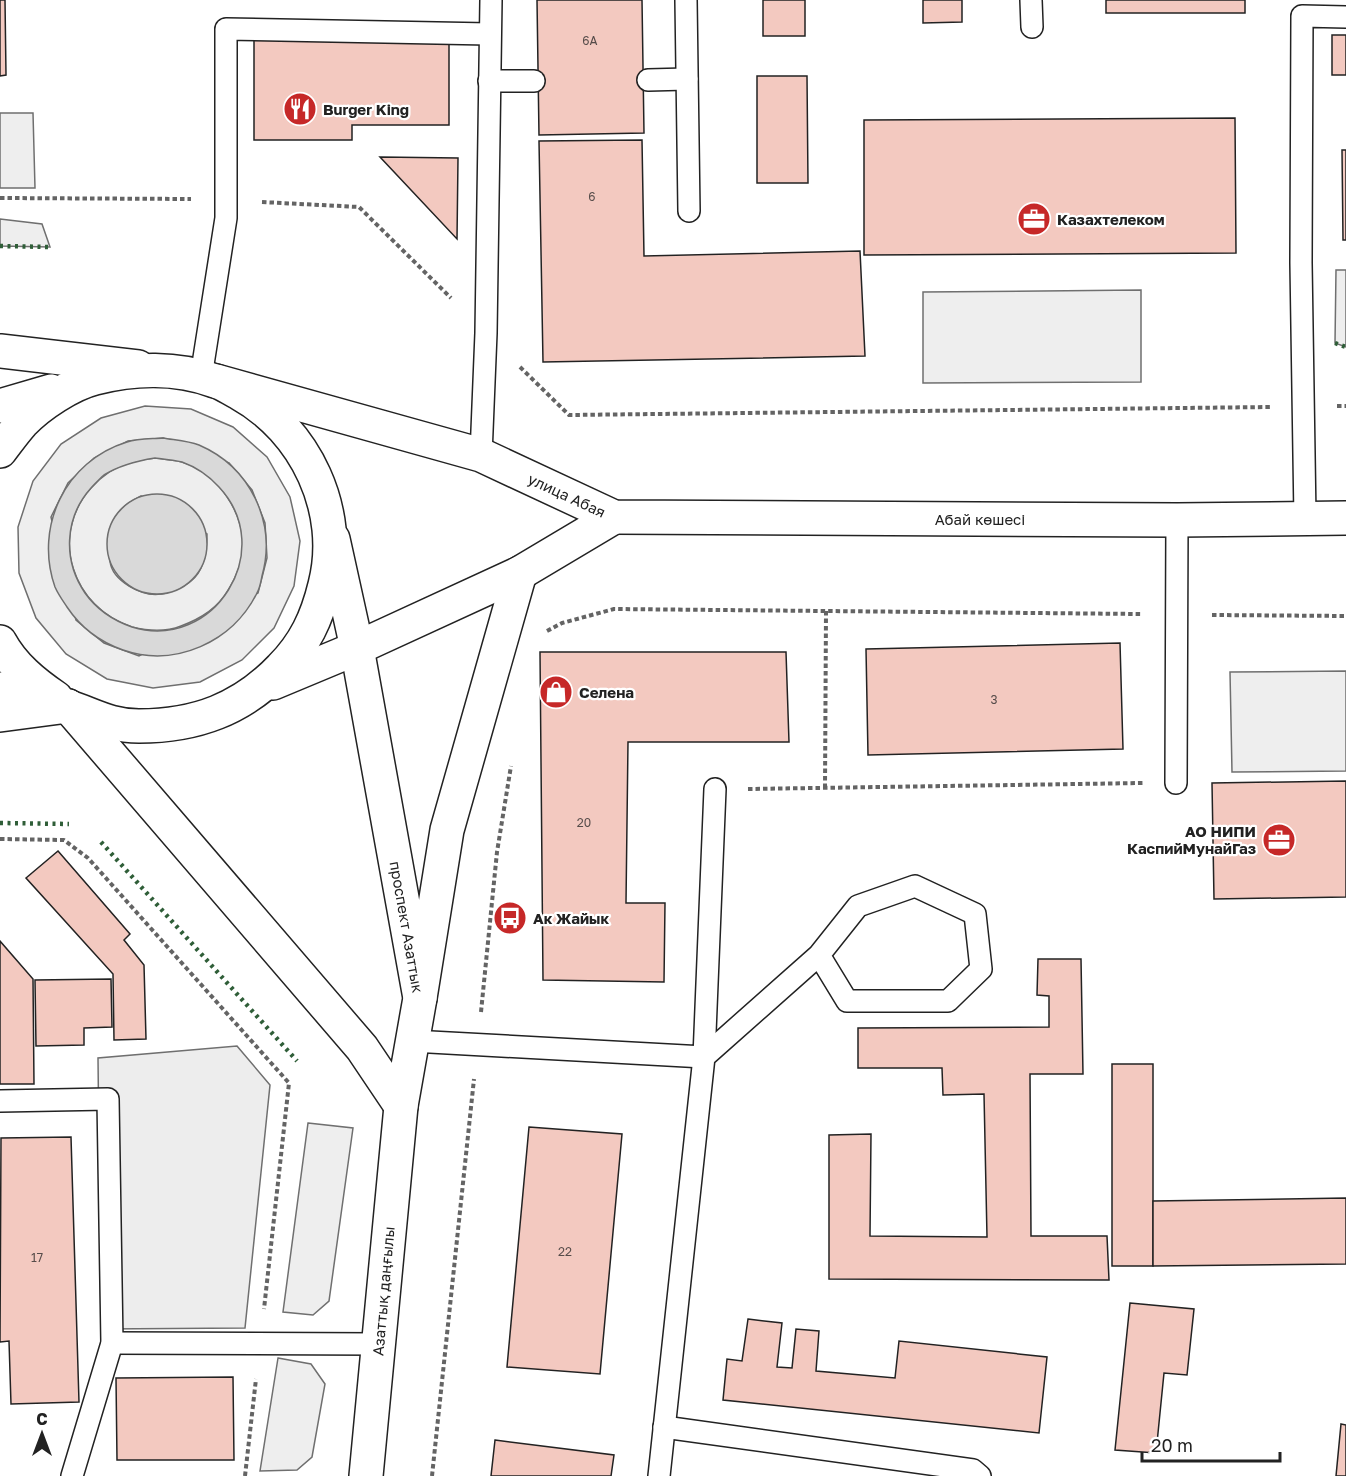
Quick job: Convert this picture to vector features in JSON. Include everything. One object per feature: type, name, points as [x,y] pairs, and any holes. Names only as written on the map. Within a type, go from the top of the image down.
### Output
[{"type":"main road","points":[[0,351],[155,369]]},
{"type":"main road","name":"улица Абая","points":[[0,406],[93,378],[155,369],[209,379],[481,454],[614,518]]},
{"type":"main road","name":"улица Абая","points":[[0,451],[23,422],[56,395],[93,378]]},
{"type":"main road","name":"улица Абая","points":[[209,379],[257,403],[291,435],[315,475],[329,520],[330,567],[318,613],[296,653],[263,687]]},
{"type":"main road","name":"улица Абая","points":[[0,689],[68,706],[102,721],[137,726],[182,724],[225,710],[263,687],[357,648],[520,573],[614,518]]},
{"type":"main road","name":"Абай көшесі","points":[[614,518],[1177,520],[1346,518]]},
{"type":"main road","name":"проспект Азаттык","points":[[329,520],[357,648],[420,998],[401,1106]]},
{"type":"main road","points":[[420,998],[447,830],[520,573]]},
{"type":"main road","name":"улица Абая","points":[[0,642],[5,652],[33,682],[68,706]]},
{"type":"main road","points":[[0,715],[68,706],[362,1048],[401,1106]]},
{"type":"main road","name":"Азаттық даңғылы","points":[[366,1476],[401,1106]]},
{"type":"lane","points":[[481,454],[486,333],[491,0]]},
{"type":"lane","points":[[686,0],[689,210]]},
{"type":"lane","points":[[1031,0],[1032,27]]},
{"type":"lane","points":[[1305,518],[1301,263],[1302,16],[1346,17]]},
{"type":"lane","points":[[209,379],[226,218],[226,29],[489,34]]},
{"type":"lane","points":[[648,80],[687,79]]},
{"type":"lane","points":[[489,81],[534,81]]},
{"type":"lane","points":[[1176,783],[1177,520]]},
{"type":"lane","points":[[658,1476],[704,1057],[715,789]]},
{"type":"lane","points":[[412,1041],[704,1057],[819,955],[858,906],[915,886],[975,914],[981,969],[948,1001],[847,1001],[819,955]]},
{"type":"lane","points":[[0,1101],[108,1099],[112,1343],[72,1476]]},
{"type":"lane","points":[[112,1343],[378,1344]]},
{"type":"lane","points":[[664,1427],[974,1470],[980,1476]]},
{"type":"path","points":[[0,198],[226,200],[359,207],[568,415],[1346,406]]},
{"type":"path","points":[[825,788],[826,611]]},
{"type":"path","points":[[715,789],[1176,783]]},
{"type":"path","points":[[0,839],[64,840],[88,858],[289,1083],[245,1476]]},
{"type":"shaded area","points":[[0,113],[33,113],[35,188],[0,188]]},
{"type":"shaded area","points":[[0,219],[42,224],[50,247],[0,246]]},
{"type":"shaded area","points":[[1336,270],[1346,270],[1346,347],[1335,343]]},
{"type":"shaded area","points":[[1141,290],[1141,382],[923,383],[923,292]]},
{"type":"shaded area","points":[[145,406],[191,409],[233,427],[267,457],[290,497],[300,541],[294,586],[274,628],[242,660],[200,682],[153,688],[107,679],[66,654],[36,618],[19,573],[18,527],[33,481],[61,444],[101,418]],"holes":[[[163,438],[229,463],[252,490],[265,523],[267,558],[258,593],[139,656],[104,643],[76,620],[51,517],[68,483],[94,458],[128,441]]]},
{"type":"shaded area","points":[[163,438],[199,445],[232,467],[245,482],[262,517],[266,536],[266,556],[257,593],[233,625],[201,647],[162,656],[143,655],[115,647],[99,638],[78,621],[55,587],[50,564],[49,542],[52,520],[60,499],[71,480],[87,464],[105,451],[127,442]],"holes":[[[155,458],[187,464],[202,472],[215,483],[236,512],[242,539],[239,566],[228,590],[211,610],[188,625],[162,631],[132,627],[106,614],[85,593],[78,581],[70,554],[71,526],[82,500],[91,488],[102,477],[116,469]]]},
{"type":"shaded area","points":[[155,458],[182,462],[195,467],[217,485],[234,508],[239,521],[243,549],[240,566],[223,598],[207,613],[195,620],[163,630],[132,627],[112,618],[95,604],[82,587],[73,568],[70,548],[71,527],[78,507],[91,488],[117,467],[134,461]],"holes":[[[141,496],[207,534],[206,553],[196,576],[172,591],[153,594],[137,590],[122,581],[112,568],[110,555],[116,517],[127,504]]]},
{"type":"shaded area","points":[[157,494],[185,502],[199,516],[207,544],[199,572],[185,586],[157,594],[129,586],[115,572],[107,544],[115,516],[129,502]]},
{"type":"shaded area","points":[[1346,671],[1346,771],[1232,772],[1230,672]]},
{"type":"shaded area","points":[[237,1046],[270,1085],[245,1328],[101,1329],[98,1058]]},
{"type":"shaded area","points":[[308,1123],[353,1128],[329,1301],[313,1315],[283,1312]]},
{"type":"shaded area","points":[[278,1358],[311,1364],[325,1384],[312,1457],[297,1470],[260,1471]]},
{"type":"building","points":[[0,0],[5,0],[6,75],[0,76]]},
{"type":"building","points":[[537,0],[642,0],[644,133],[539,135]]},
{"type":"building","points":[[763,0],[805,0],[805,36],[763,36]]},
{"type":"building","points":[[923,0],[962,0],[962,22],[923,23]]},
{"type":"building","points":[[1106,0],[1245,0],[1245,13],[1106,13]]},
{"type":"building","points":[[449,35],[449,125],[352,125],[352,140],[254,140],[254,36]]},
{"type":"building","points":[[1332,35],[1346,35],[1346,75],[1332,75]]},
{"type":"building","points":[[757,76],[807,76],[808,183],[757,183]]},
{"type":"building","points":[[1235,118],[1236,253],[864,255],[864,120]]},
{"type":"building","points":[[642,140],[644,256],[860,251],[865,356],[543,362],[539,141]]},
{"type":"building","points":[[1342,150],[1346,150],[1346,240],[1343,240]]},
{"type":"building","points":[[380,157],[458,158],[457,239]]},
{"type":"building","points":[[1120,643],[1123,749],[868,755],[866,649]]},
{"type":"building","points":[[540,652],[786,652],[789,742],[628,742],[626,903],[665,903],[664,982],[543,980]]},
{"type":"building","name":"АО НИПИ КаспийМунайГаз","points":[[1346,781],[1346,897],[1214,899],[1212,783]]},
{"type":"building","points":[[58,851],[130,934],[124,940],[144,965],[146,1039],[114,1040],[113,974],[26,878]]},
{"type":"building","points":[[0,941],[33,979],[34,1084],[0,1084]]},
{"type":"building","points":[[1038,959],[1081,959],[1083,1074],[1030,1074],[1031,1236],[1107,1236],[1109,1280],[829,1279],[829,1135],[871,1134],[870,1236],[987,1237],[984,1094],[943,1095],[942,1068],[858,1068],[858,1028],[1049,1027],[1049,996],[1037,995]]},
{"type":"building","points":[[111,979],[112,1027],[84,1028],[84,1045],[36,1046],[35,980]]},
{"type":"building","points":[[1112,1064],[1153,1064],[1153,1266],[1112,1266]]},
{"type":"building","points":[[529,1127],[622,1134],[600,1374],[507,1367]]},
{"type":"building","points":[[71,1137],[79,1402],[11,1404],[9,1341],[0,1342],[1,1138]]},
{"type":"building","points":[[1346,1198],[1346,1264],[1153,1266],[1153,1201]]},
{"type":"building","points":[[1130,1303],[1194,1309],[1187,1375],[1164,1373],[1156,1453],[1115,1450]]},
{"type":"building","points":[[748,1319],[782,1323],[777,1367],[792,1368],[796,1329],[819,1331],[816,1371],[895,1378],[899,1341],[1047,1357],[1039,1433],[723,1400],[727,1359],[742,1361]]},
{"type":"building","points":[[233,1377],[234,1460],[117,1460],[116,1378]]},
{"type":"building","points":[[1341,1424],[1346,1425],[1346,1476],[1336,1476]]},
{"type":"building","points":[[495,1440],[614,1455],[611,1476],[491,1476]]},
{"type":"hedge","points":[[0,246],[50,247]]},
{"type":"hedge","points":[[1335,343],[1346,347]]},
{"type":"hedge","points":[[0,823],[69,824]]},
{"type":"hedge","points":[[101,842],[297,1061]]},
{"type":"place","name":"Burger King","points":[[300,109]]},
{"type":"place","name":"Казахтелеком","points":[[1034,219]]},
{"type":"place","name":"Селена","points":[[556,692]]},
{"type":"place","name":"АО НИПИ КаспийМунайГаз","points":[[1279,840]]},
{"type":"place","name":"Ак Жайык","points":[[510,918]]}]
